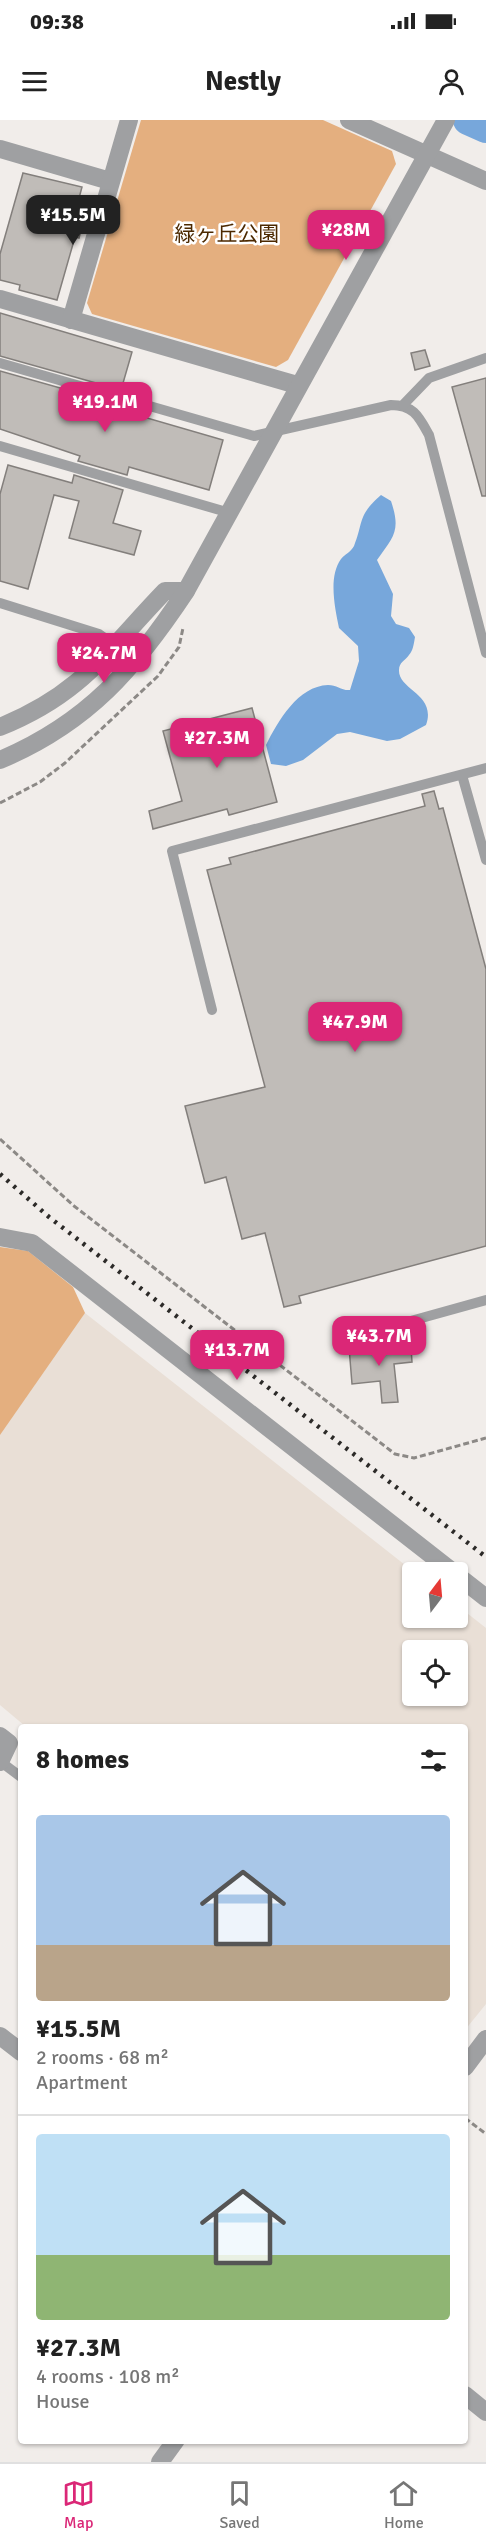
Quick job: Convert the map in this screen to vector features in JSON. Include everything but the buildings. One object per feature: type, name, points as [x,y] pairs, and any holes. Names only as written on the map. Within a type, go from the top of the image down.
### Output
[{"type":"street","points":[[71,320],[129,120]]},
{"type":"street","points":[[349,120],[486,181]]},
{"type":"street","points":[[0,760],[69,722],[101,698],[138,659],[186,591],[297,385],[443,125]]},
{"type":"street","points":[[0,149],[110,181]]},
{"type":"street","points":[[0,299],[297,385]]},
{"type":"street","points":[[0,727],[46,706],[66,693],[116,646],[165,591],[186,591]]},
{"type":"street","points":[[0,1237],[32,1243],[440,1562]]},
{"type":"street","points":[[468,1584],[486,1598]]},
{"type":"street","points":[[0,1736],[9,1743],[1,1762]]},
{"type":"street","points":[[0,2036],[18,2050]]},
{"type":"street","points":[[468,2063],[486,2039]]},
{"type":"street","points":[[468,2398],[486,2412]]},
{"type":"street","points":[[160,2462],[173,2444]]},
{"type":"lane","points":[[403,405],[429,378],[486,358]]},
{"type":"lane","points":[[0,363],[243,435],[272,433],[380,407],[403,405],[414,410],[429,435],[486,653]]},
{"type":"lane","points":[[0,446],[230,513]]},
{"type":"lane","points":[[0,603],[99,634],[116,646]]},
{"type":"lane","points":[[212,1010],[172,851],[486,768]]},
{"type":"lane","points":[[462,775],[486,860]]},
{"type":"lane","points":[[400,1324],[486,1300]]},
{"type":"lane","points":[[1,1762],[18,1776]]},
{"type":"path","points":[[0,803],[40,782],[65,763],[158,676],[179,646]]},
{"type":"path","points":[[0,1139],[74,1206],[395,1454],[414,1458],[486,1438]]},
{"type":"path","points":[[468,2120],[486,2134]]},
{"type":"shaded area","points":[[85,1313],[402,1563],[402,1628],[468,1628],[468,1614],[486,1628],[486,2004],[468,2026],[468,1724],[23,1724],[0,1705],[0,1423]]},
{"type":"green space","name":"緑ヶ丘公園","points":[[141,120],[323,120],[392,151],[396,164],[288,360],[276,367],[92,314],[87,303]]},
{"type":"green space","points":[[0,1247],[28,1251],[73,1287],[85,1313],[0,1435]]},
{"type":"water","points":[[381,495],[391,501],[395,527],[392,539],[377,560],[393,594],[391,616],[396,624],[409,628],[415,637],[413,647],[401,663],[399,670],[404,683],[422,699],[426,706],[428,715],[426,725],[400,739],[387,741],[350,732],[337,734],[303,760],[286,766],[271,764],[266,745],[283,716],[298,698],[307,691],[328,685],[350,690],[359,661],[358,646],[339,628],[334,593],[335,575],[341,559],[354,546],[362,519],[368,508]]},
{"type":"waterway","points":[[468,120],[486,128]]},
{"type":"railway","points":[[0,1174],[49,1217],[486,1557]]}]
